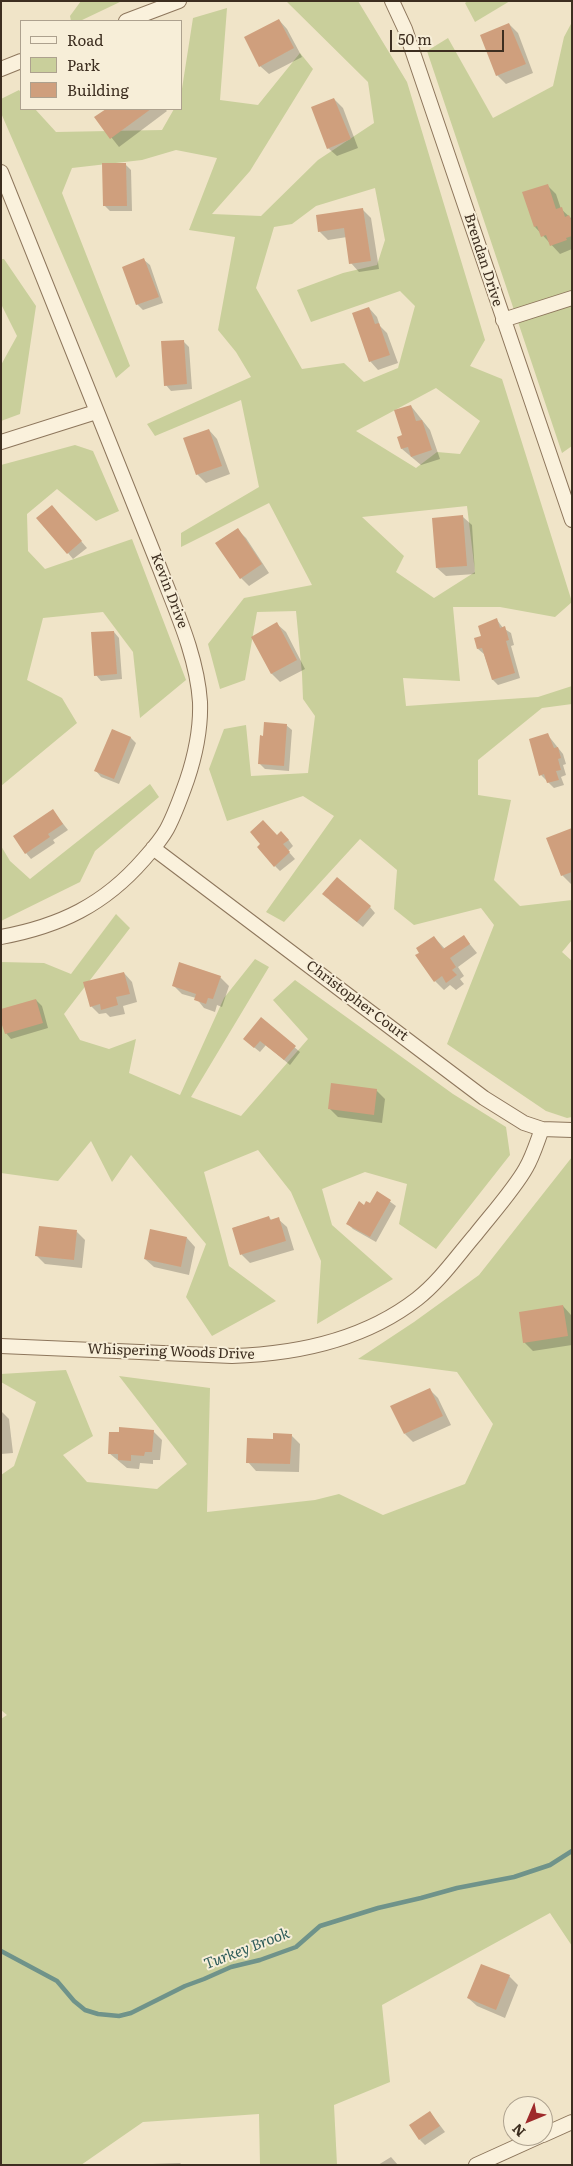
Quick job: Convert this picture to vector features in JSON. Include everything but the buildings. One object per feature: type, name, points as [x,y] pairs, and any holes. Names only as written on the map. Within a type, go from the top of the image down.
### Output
[{"type":"street","points":[[129,20],[179,1]]},
{"type":"street","name":"Brendan Drive","points":[[392,1],[405,29],[572,520]]},
{"type":"street","points":[[1,68],[20,61]]},
{"type":"street","name":"Kevin Drive","points":[[1,172],[185,635],[200,702],[198,734],[193,762],[180,800],[166,831],[153,848],[127,878],[70,917],[47,927],[1,937]]},
{"type":"street","points":[[503,320],[572,298]]},
{"type":"street","points":[[1,442],[96,412]]},
{"type":"street","name":"Christopher Court","points":[[153,848],[484,1098],[524,1123],[542,1129],[572,1130]]},
{"type":"street","name":"Whispering Woods Drive","points":[[1,1346],[232,1356],[259,1355],[316,1347],[351,1335],[376,1324],[417,1299],[444,1274],[526,1168],[542,1129]]},
{"type":"street","points":[[553,2130],[572,2122]]},
{"type":"street","points":[[476,2165],[517,2146]]},
{"type":"green space","points":[[81,1],[122,1],[82,20],[71,20],[70,16]]},
{"type":"green space","points":[[286,1],[358,1],[407,82],[485,340],[470,366],[502,379],[572,602],[555,617],[500,607],[453,607],[460,681],[403,678],[406,706],[538,697],[572,686],[572,704],[542,708],[478,760],[478,795],[511,800],[494,880],[520,906],[572,900],[572,940],[562,952],[572,961],[572,1117],[567,1118],[546,1111],[447,1044],[494,925],[481,908],[414,925],[394,909],[397,870],[360,839],[284,922],[266,912],[334,816],[303,796],[227,821],[209,769],[224,729],[246,725],[251,776],[308,773],[315,716],[303,699],[296,611],[257,612],[245,680],[220,689],[208,644],[244,598],[312,585],[269,503],[181,547],[181,533],[259,487],[241,400],[155,436],[147,424],[251,377],[236,352],[218,330],[235,237],[189,230],[217,158],[176,150],[142,160],[72,168],[62,193],[130,366],[116,378],[1,113],[1,99],[19,90],[20,110],[36,110],[56,132],[162,130],[173,110],[182,110],[182,89],[193,18],[227,8],[220,100],[258,105],[300,53],[313,69],[250,171],[212,214],[261,216],[318,160],[374,123],[368,82]],"holes":[[[375,188],[385,240],[377,265],[343,273],[297,290],[311,322],[400,291],[415,306],[398,368],[364,382],[344,363],[302,369],[256,288],[274,227],[292,224],[316,206]],[[436,388],[480,421],[460,454],[437,452],[416,468],[356,431]],[[467,506],[475,572],[434,598],[396,572],[404,556],[362,517]]]},
{"type":"green space","points":[[468,1],[510,1],[475,22],[465,3]]},
{"type":"green space","points":[[572,22],[572,446],[562,453],[427,51],[448,38],[493,118],[553,86],[564,37]]},
{"type":"green space","points":[[1,259],[4,259],[36,306],[20,414],[1,421],[1,365],[17,336],[1,304]]},
{"type":"green space","points":[[75,445],[93,451],[119,511],[96,521],[57,489],[27,514],[28,551],[45,569],[132,539],[186,680],[140,718],[133,652],[103,612],[43,618],[27,680],[62,698],[77,723],[1,786],[1,465]]},
{"type":"green space","points":[[150,784],[159,797],[95,851],[80,882],[1,921],[1,846],[10,861],[30,879]]},
{"type":"green space","points":[[116,914],[130,928],[64,1014],[80,1040],[109,1049],[136,1039],[129,1073],[180,1095],[224,998],[255,959],[269,967],[191,1097],[241,1116],[308,1039],[273,1000],[295,980],[453,1094],[506,1127],[510,1155],[436,1249],[399,1224],[407,1184],[365,1172],[322,1189],[332,1225],[393,1279],[317,1324],[321,1261],[291,1192],[258,1150],[204,1172],[229,1266],[276,1301],[212,1336],[186,1297],[206,1244],[131,1155],[112,1182],[91,1141],[58,1181],[1,1173],[1,962],[44,963],[71,974]]},
{"type":"green space","points":[[572,1157],[572,1946],[550,1913],[382,2005],[390,2082],[334,2105],[337,2165],[260,2165],[259,2114],[143,2122],[81,2165],[1,2165],[1,1719],[7,1715],[1,1710],[1,1475],[14,1466],[36,1402],[1,1382],[1,1374],[66,1370],[93,1436],[63,1455],[87,1482],[157,1489],[187,1464],[119,1376],[210,1388],[207,1512],[315,1500],[339,1494],[383,1515],[465,1484],[493,1424],[457,1372],[358,1359],[414,1322],[479,1275]]},
{"type":"waterway","name":"Turkey Brook","points":[[1,1951],[57,1981],[74,2001],[85,2010],[98,2014],[119,2016],[131,2013],[185,1986],[231,1967],[260,1960],[296,1947],[320,1926],[378,1908],[457,1888],[514,1877],[550,1865],[572,1851]]}]
